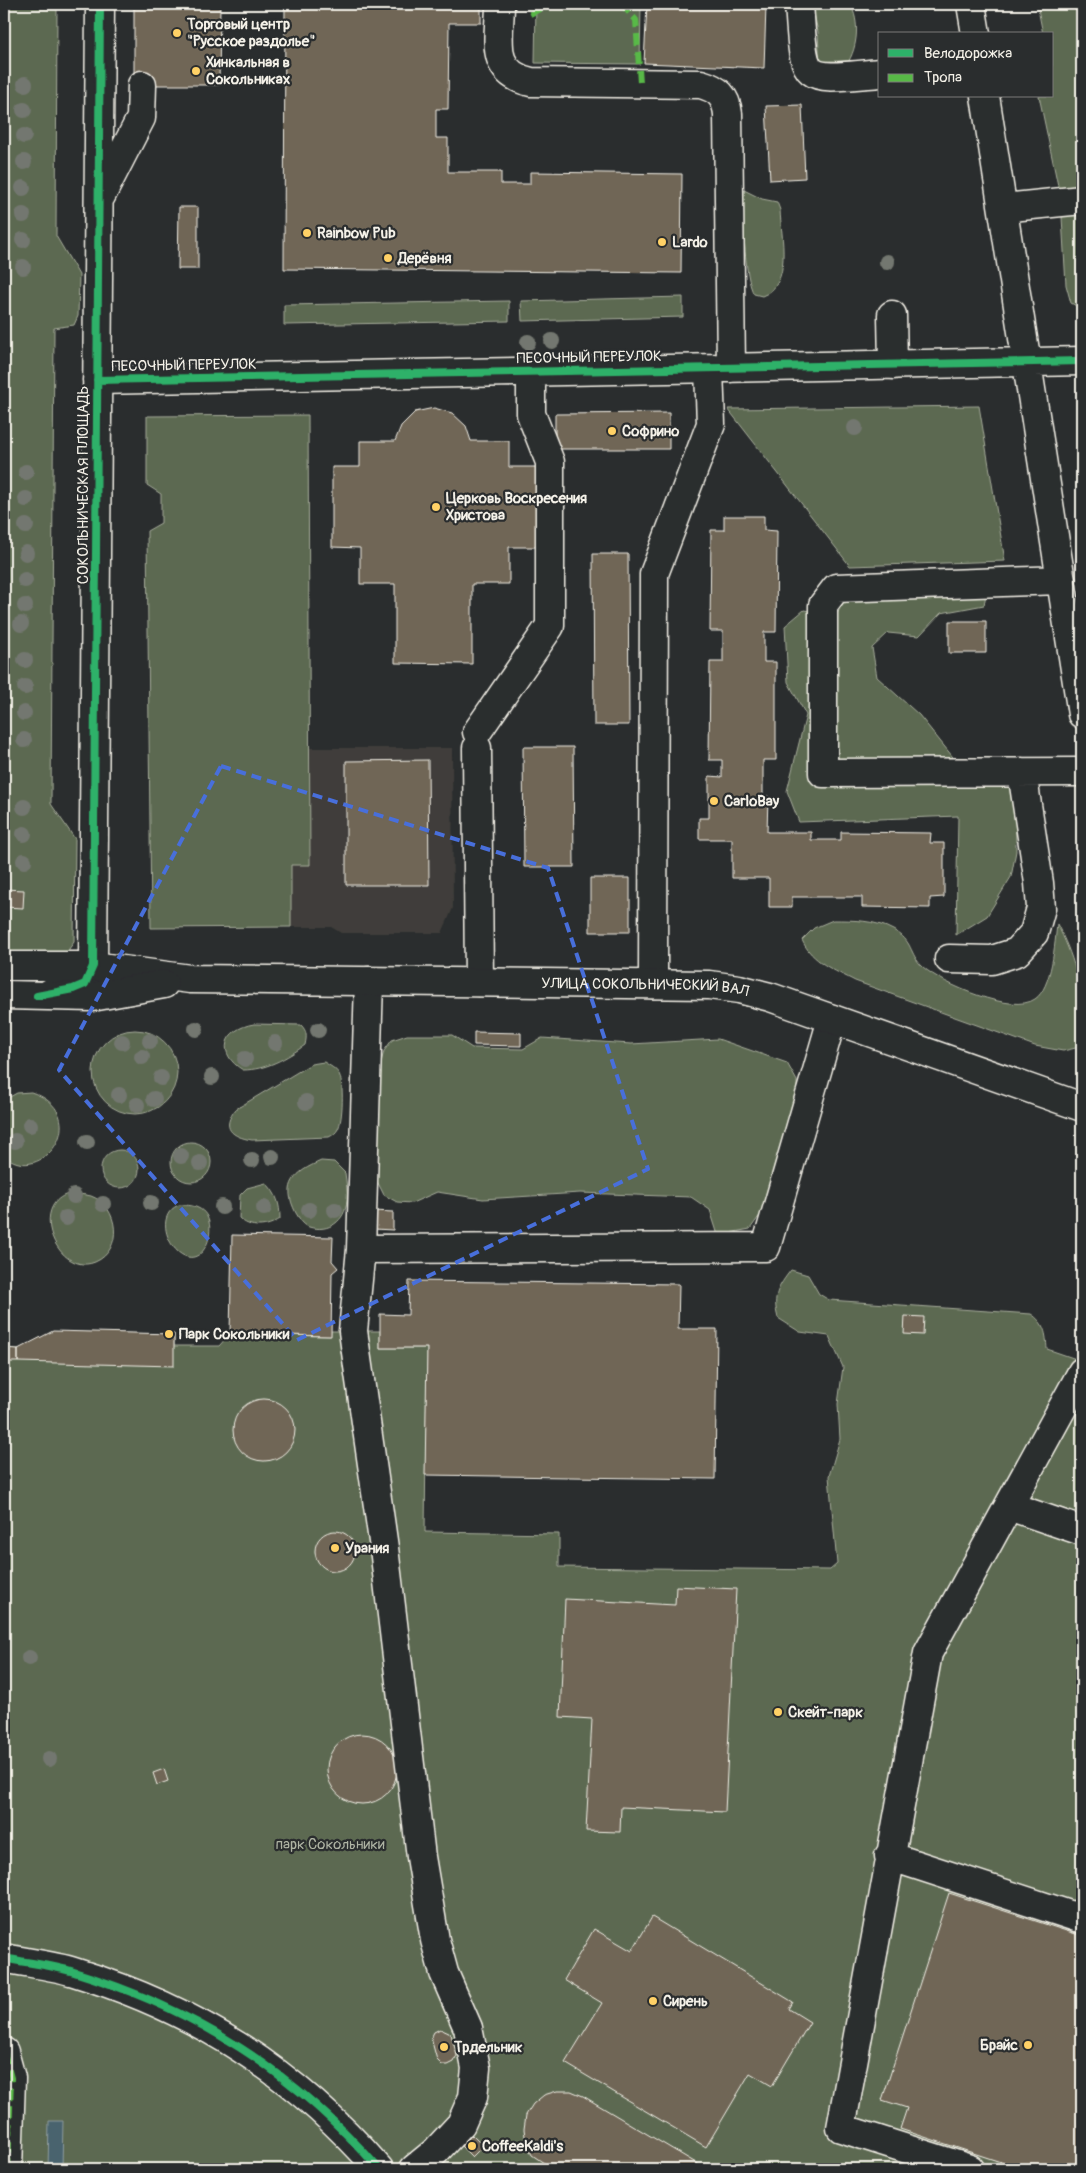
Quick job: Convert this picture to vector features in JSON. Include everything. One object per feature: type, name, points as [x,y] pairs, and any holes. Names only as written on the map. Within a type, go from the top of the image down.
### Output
[{"type":"street","name":"СОКОЛЬНИЧЕСКАЯ ПЛОЩАДЬ","points":[[92,966],[100,4]]},
{"type":"street","points":[[500,4],[500,56],[508,74],[519,80],[531,82],[701,84],[721,93],[727,103],[720,368],[711,424],[654,574],[653,984]]},
{"type":"street","points":[[799,4],[803,56],[806,66],[811,72],[827,78],[878,73]]},
{"type":"street","points":[[971,4],[976,32]]},
{"type":"street","points":[[99,201],[141,118],[142,85]]},
{"type":"street","points":[[985,98],[1061,580],[1080,687],[1082,714]]},
{"type":"street","points":[[1003,208],[1082,200]]},
{"type":"street","points":[[892,314],[893,365]]},
{"type":"street","name":"ПЕСОЧНЫЙ ПЕРЕУЛОК","points":[[97,380],[1082,361]]},
{"type":"street","points":[[478,982],[477,740],[550,626],[550,462],[531,414],[531,372]]},
{"type":"street","points":[[1061,580],[836,588],[823,605],[823,773],[1082,772]]},
{"type":"street","points":[[949,959],[992,960],[1017,952],[1034,933],[1041,908],[1022,772]]},
{"type":"street","name":"УЛИЦА СОКОЛЬНИЧЕСКИЙ ВАЛ","points":[[4,966],[92,966],[190,979],[653,984],[739,989],[770,996],[1082,1107]]},
{"type":"street","points":[[37,996],[73,989],[85,984],[92,966]]},
{"type":"street","name":"УЛИЦА СОКОЛЬНИЧЕСКИЙ ВАЛ","points":[[4,995],[92,996],[190,979]]},
{"type":"street","points":[[369,981],[361,1249],[353,1331],[384,1548],[421,1857],[441,1965],[468,2028],[476,2068],[473,2097],[461,2124],[436,2151],[414,2169]]},
{"type":"street","points":[[361,1249],[766,1247],[832,1018]]},
{"type":"street","points":[[970,2169],[841,2128],[889,1856],[928,1653],[1082,1372]]},
{"type":"street","points":[[1009,1506],[1082,1530]]},
{"type":"street","points":[[889,1856],[1082,1920]]},
{"type":"street","points":[[4,1958],[73,1972],[150,1998],[223,2035],[288,2080],[348,2133],[379,2169]]},
{"type":"street","points":[[4,2052],[11,2078],[8,2169]]},
{"type":"highlighted area","points":[[221,766],[548,868],[648,1169],[297,1340],[59,1070]]},
{"type":"shaded area","points":[[310,748],[452,748],[453,908],[442,933],[341,933],[331,927],[291,927],[291,865],[310,864]]},
{"type":"green space","points":[[4,4],[57,4],[56,236],[79,275],[78,316],[74,325],[54,328],[51,804],[75,839],[74,942],[66,953],[4,953]]},
{"type":"green space","points":[[536,4],[641,4],[640,64],[535,63]]},
{"type":"green space","points":[[812,4],[850,4],[855,18],[856,34],[854,50],[847,64],[820,68],[818,32]]},
{"type":"green space","points":[[1034,4],[1082,4],[1082,309],[1071,303],[1066,285],[1061,200],[1039,98],[1054,98],[1054,32],[1043,32],[1038,9]]},
{"type":"green space","points":[[744,190],[762,199],[777,202],[780,210],[783,246],[782,271],[778,282],[772,290],[762,296],[754,294],[748,274],[743,212]]},
{"type":"green space","points":[[683,297],[683,317],[522,321],[521,301]]},
{"type":"green space","points":[[509,301],[509,321],[284,325],[284,305]]},
{"type":"green space","points":[[979,406],[1005,561],[850,566],[728,409]]},
{"type":"green space","points":[[308,415],[310,865],[291,865],[291,927],[151,928],[147,531],[161,523],[161,494],[147,485],[147,416]]},
{"type":"green space","points":[[987,589],[984,605],[941,613],[919,636],[888,633],[872,648],[877,677],[919,715],[969,777],[1008,780],[1015,792],[1016,851],[1011,877],[987,916],[956,935],[958,816],[799,822],[787,791],[806,715],[788,682],[785,626],[804,610],[836,616],[844,600]]},
{"type":"green space","points":[[833,920],[864,921],[879,924],[893,930],[904,938],[918,962],[932,974],[961,989],[1011,1003],[1025,1003],[1035,999],[1041,993],[1052,964],[1057,924],[1076,970],[1082,1007],[1080,1047],[1063,1051],[1035,1046],[855,981],[839,973],[818,960],[806,948],[802,940],[814,928]]},
{"type":"green space","points":[[254,1024],[301,1025],[306,1034],[305,1045],[268,1066],[243,1070],[234,1064],[229,1057],[226,1050],[227,1043],[235,1031]]},
{"type":"green space","points":[[135,1030],[151,1033],[165,1042],[174,1056],[177,1072],[174,1088],[165,1102],[151,1111],[135,1114],[119,1111],[105,1102],[96,1088],[93,1072],[96,1056],[105,1042],[119,1033]]},
{"type":"green space","points":[[407,1035],[452,1035],[472,1048],[523,1049],[542,1038],[631,1044],[718,1039],[787,1063],[797,1081],[797,1099],[766,1207],[750,1229],[718,1235],[710,1210],[691,1197],[580,1193],[483,1199],[437,1192],[412,1203],[397,1202],[384,1195],[375,1177],[379,1070],[384,1051],[392,1040]]},
{"type":"green space","points":[[324,1062],[339,1074],[342,1085],[340,1124],[333,1135],[329,1137],[252,1140],[239,1137],[230,1130],[229,1121],[236,1109],[311,1064]]},
{"type":"green space","points":[[31,1092],[50,1102],[59,1116],[61,1131],[56,1145],[46,1156],[33,1163],[18,1163],[4,1155],[4,1100],[17,1093]]},
{"type":"green space","points":[[195,1142],[202,1145],[208,1151],[211,1162],[210,1170],[202,1179],[195,1182],[187,1182],[180,1179],[172,1170],[171,1158],[174,1151],[183,1143]]},
{"type":"green space","points":[[120,1150],[134,1155],[139,1169],[134,1183],[120,1188],[106,1183],[101,1169],[106,1155]]},
{"type":"green space","points":[[321,1161],[334,1162],[345,1173],[347,1198],[346,1208],[335,1224],[329,1227],[316,1228],[309,1227],[301,1221],[292,1203],[290,1187],[298,1175]]},
{"type":"green space","points":[[266,1183],[273,1191],[277,1200],[280,1219],[264,1226],[253,1226],[243,1222],[239,1218],[240,1195],[247,1188]]},
{"type":"green space","points":[[68,1194],[91,1196],[108,1209],[112,1218],[114,1238],[111,1248],[95,1262],[82,1264],[70,1260],[60,1251],[53,1238],[49,1225],[50,1212],[56,1201]]},
{"type":"green space","points":[[179,1205],[198,1208],[203,1211],[208,1219],[210,1230],[208,1241],[198,1255],[188,1257],[179,1253],[172,1245],[167,1234],[166,1223],[169,1212]]},
{"type":"green space","name":"парк Сокольники","points":[[791,1270],[808,1275],[819,1294],[829,1300],[1031,1314],[1036,1317],[1044,1329],[1047,1349],[1082,1361],[1082,2169],[4,2169],[4,1348],[18,1349],[174,1334],[174,1346],[219,1346],[230,1334],[330,1336],[331,1331],[380,1331],[380,1348],[427,1348],[425,1532],[559,1534],[559,1567],[830,1570],[837,1564],[829,1476],[840,1439],[838,1404],[843,1367],[829,1336],[800,1332],[778,1318],[776,1310],[777,1292]]},
{"type":"water","points":[[49,2121],[63,2121],[62,2169],[48,2169]]},
{"type":"building","name":"Торговый центр \"Русское раздолье\"","points":[[134,4],[220,4],[219,85],[134,85]]},
{"type":"building","points":[[285,4],[481,4],[481,23],[449,23],[448,109],[436,109],[436,138],[448,138],[448,172],[501,172],[501,184],[530,184],[530,172],[682,174],[681,273],[284,269]]},
{"type":"building","points":[[647,4],[766,6],[764,68],[644,63]]},
{"type":"building","points":[[802,105],[805,178],[770,180],[766,106]]},
{"type":"building","points":[[179,207],[198,207],[198,269],[178,269]]},
{"type":"building","name":"Церковь Воскресения Христова","points":[[434,408],[452,413],[466,426],[471,441],[509,441],[509,467],[539,467],[539,547],[509,547],[509,584],[472,584],[472,664],[395,663],[395,584],[360,584],[360,548],[332,547],[332,467],[360,467],[360,441],[395,441],[401,426],[415,412]]},
{"type":"building","name":"Софрино","points":[[669,413],[669,449],[555,449],[555,414]]},
{"type":"building","points":[[724,516],[764,516],[764,530],[777,531],[776,632],[764,632],[764,662],[776,662],[776,760],[763,760],[763,796],[768,796],[767,832],[811,832],[811,840],[841,840],[841,832],[931,833],[930,843],[944,843],[944,897],[930,898],[930,908],[862,907],[862,897],[792,897],[792,907],[769,907],[769,878],[732,878],[732,839],[699,839],[699,818],[709,818],[709,776],[722,777],[722,760],[709,760],[710,662],[723,662],[723,631],[710,631],[711,530],[724,530]]},
{"type":"building","points":[[593,554],[628,554],[629,725],[594,725]]},
{"type":"building","points":[[949,621],[986,621],[986,653],[949,653]]},
{"type":"building","points":[[523,747],[573,747],[574,867],[524,867]]},
{"type":"building","points":[[428,760],[429,885],[346,885],[346,761]]},
{"type":"building","points":[[590,878],[630,878],[630,932],[590,932]]},
{"type":"building","points":[[4,889],[24,890],[23,908],[4,907]]},
{"type":"building","points":[[474,1032],[521,1033],[521,1046],[474,1045]]},
{"type":"building","points":[[374,1211],[393,1212],[393,1230],[374,1229]]},
{"type":"building","points":[[232,1235],[333,1237],[332,1261],[338,1268],[332,1273],[331,1336],[230,1334]]},
{"type":"building","points":[[409,1281],[679,1284],[678,1329],[717,1329],[715,1479],[425,1475],[427,1348],[380,1348],[380,1314],[408,1315]]},
{"type":"building","points":[[905,1316],[924,1317],[923,1335],[904,1334]]},
{"type":"building","points":[[53,1331],[174,1334],[174,1366],[18,1362],[18,1349]]},
{"type":"building","points":[[4,1348],[18,1349],[18,1362],[4,1362]]},
{"type":"building","points":[[264,1399],[276,1402],[286,1408],[292,1418],[295,1430],[292,1442],[286,1452],[276,1458],[264,1461],[252,1458],[242,1452],[236,1442],[233,1430],[236,1418],[242,1408],[252,1402]]},
{"type":"building","name":"Урания","points":[[339,1531],[346,1534],[352,1540],[355,1551],[354,1559],[346,1568],[339,1571],[331,1571],[324,1568],[316,1559],[315,1547],[318,1540],[327,1532]]},
{"type":"building","points":[[676,1586],[736,1589],[725,1812],[621,1807],[620,1832],[586,1831],[592,1719],[560,1717],[565,1599],[675,1605]]},
{"type":"building","points":[[369,1734],[382,1740],[391,1749],[395,1755],[397,1769],[395,1783],[387,1794],[376,1802],[355,1804],[348,1802],[337,1794],[329,1783],[327,1762],[329,1755],[337,1744],[348,1736]]},
{"type":"building","points":[[164,1769],[168,1781],[157,1785],[153,1773]]},
{"type":"building","points":[[949,1893],[1082,1936],[1082,2169],[1022,2169],[900,2129],[907,2108],[882,2100]]},
{"type":"building","points":[[652,1917],[793,2002],[789,2009],[810,2022],[772,2086],[750,2073],[706,2147],[565,2063],[602,2003],[564,1980],[594,1929],[632,1951]]},
{"type":"building","name":"Трдельник","points":[[440,2029],[451,2034],[457,2056],[454,2062],[448,2065],[442,2065],[437,2060],[431,2038],[434,2032]]},
{"type":"building","points":[[557,2091],[571,2091],[583,2096],[706,2169],[553,2169],[532,2155],[526,2143],[524,2129],[526,2115],[533,2104],[544,2095]]},
{"type":"building","name":"CoffeeKaldi's","points":[[472,2135],[483,2146],[472,2157],[461,2146]]},
{"type":"marked path","points":[[530,14],[549,4]]},
{"type":"marked path","points":[[621,4],[636,20],[640,83]]},
{"type":"marked path","points":[[4,2052],[11,2078],[8,2169]]},
{"type":"cycle path","points":[[37,996],[73,989],[85,984],[93,966],[100,4]]},
{"type":"cycle path","points":[[97,380],[1082,361]]},
{"type":"cycle path","points":[[4,1958],[74,1972],[119,1987],[203,2025],[241,2048],[278,2074],[347,2134],[379,2169]]},
{"type":"place","name":"Торговый центр \"Русское раздолье\"","points":[[177,33]]},
{"type":"place","name":"Хинкальная в Сокольниках","points":[[196,71]]},
{"type":"place","name":"Rainbow Pub","points":[[307,233]]},
{"type":"place","name":"Lardo","points":[[662,242]]},
{"type":"place","name":"Дерёвня","points":[[388,258]]},
{"type":"place","name":"Софрино","points":[[612,431]]},
{"type":"place","name":"Церковь Воскресения Христова","points":[[436,507]]},
{"type":"place","name":"CarloBay","points":[[714,801]]},
{"type":"place","name":"Парк Сокольники","points":[[169,1334]]},
{"type":"place","name":"Урания","points":[[335,1548]]},
{"type":"place","name":"Скейт-парк","points":[[778,1712]]},
{"type":"place","name":"Сирень","points":[[653,2001]]},
{"type":"place","name":"Брайс","points":[[1028,2045]]},
{"type":"place","name":"Трдельник","points":[[444,2047]]},
{"type":"place","name":"CoffeeKaldi's","points":[[472,2146]]}]
